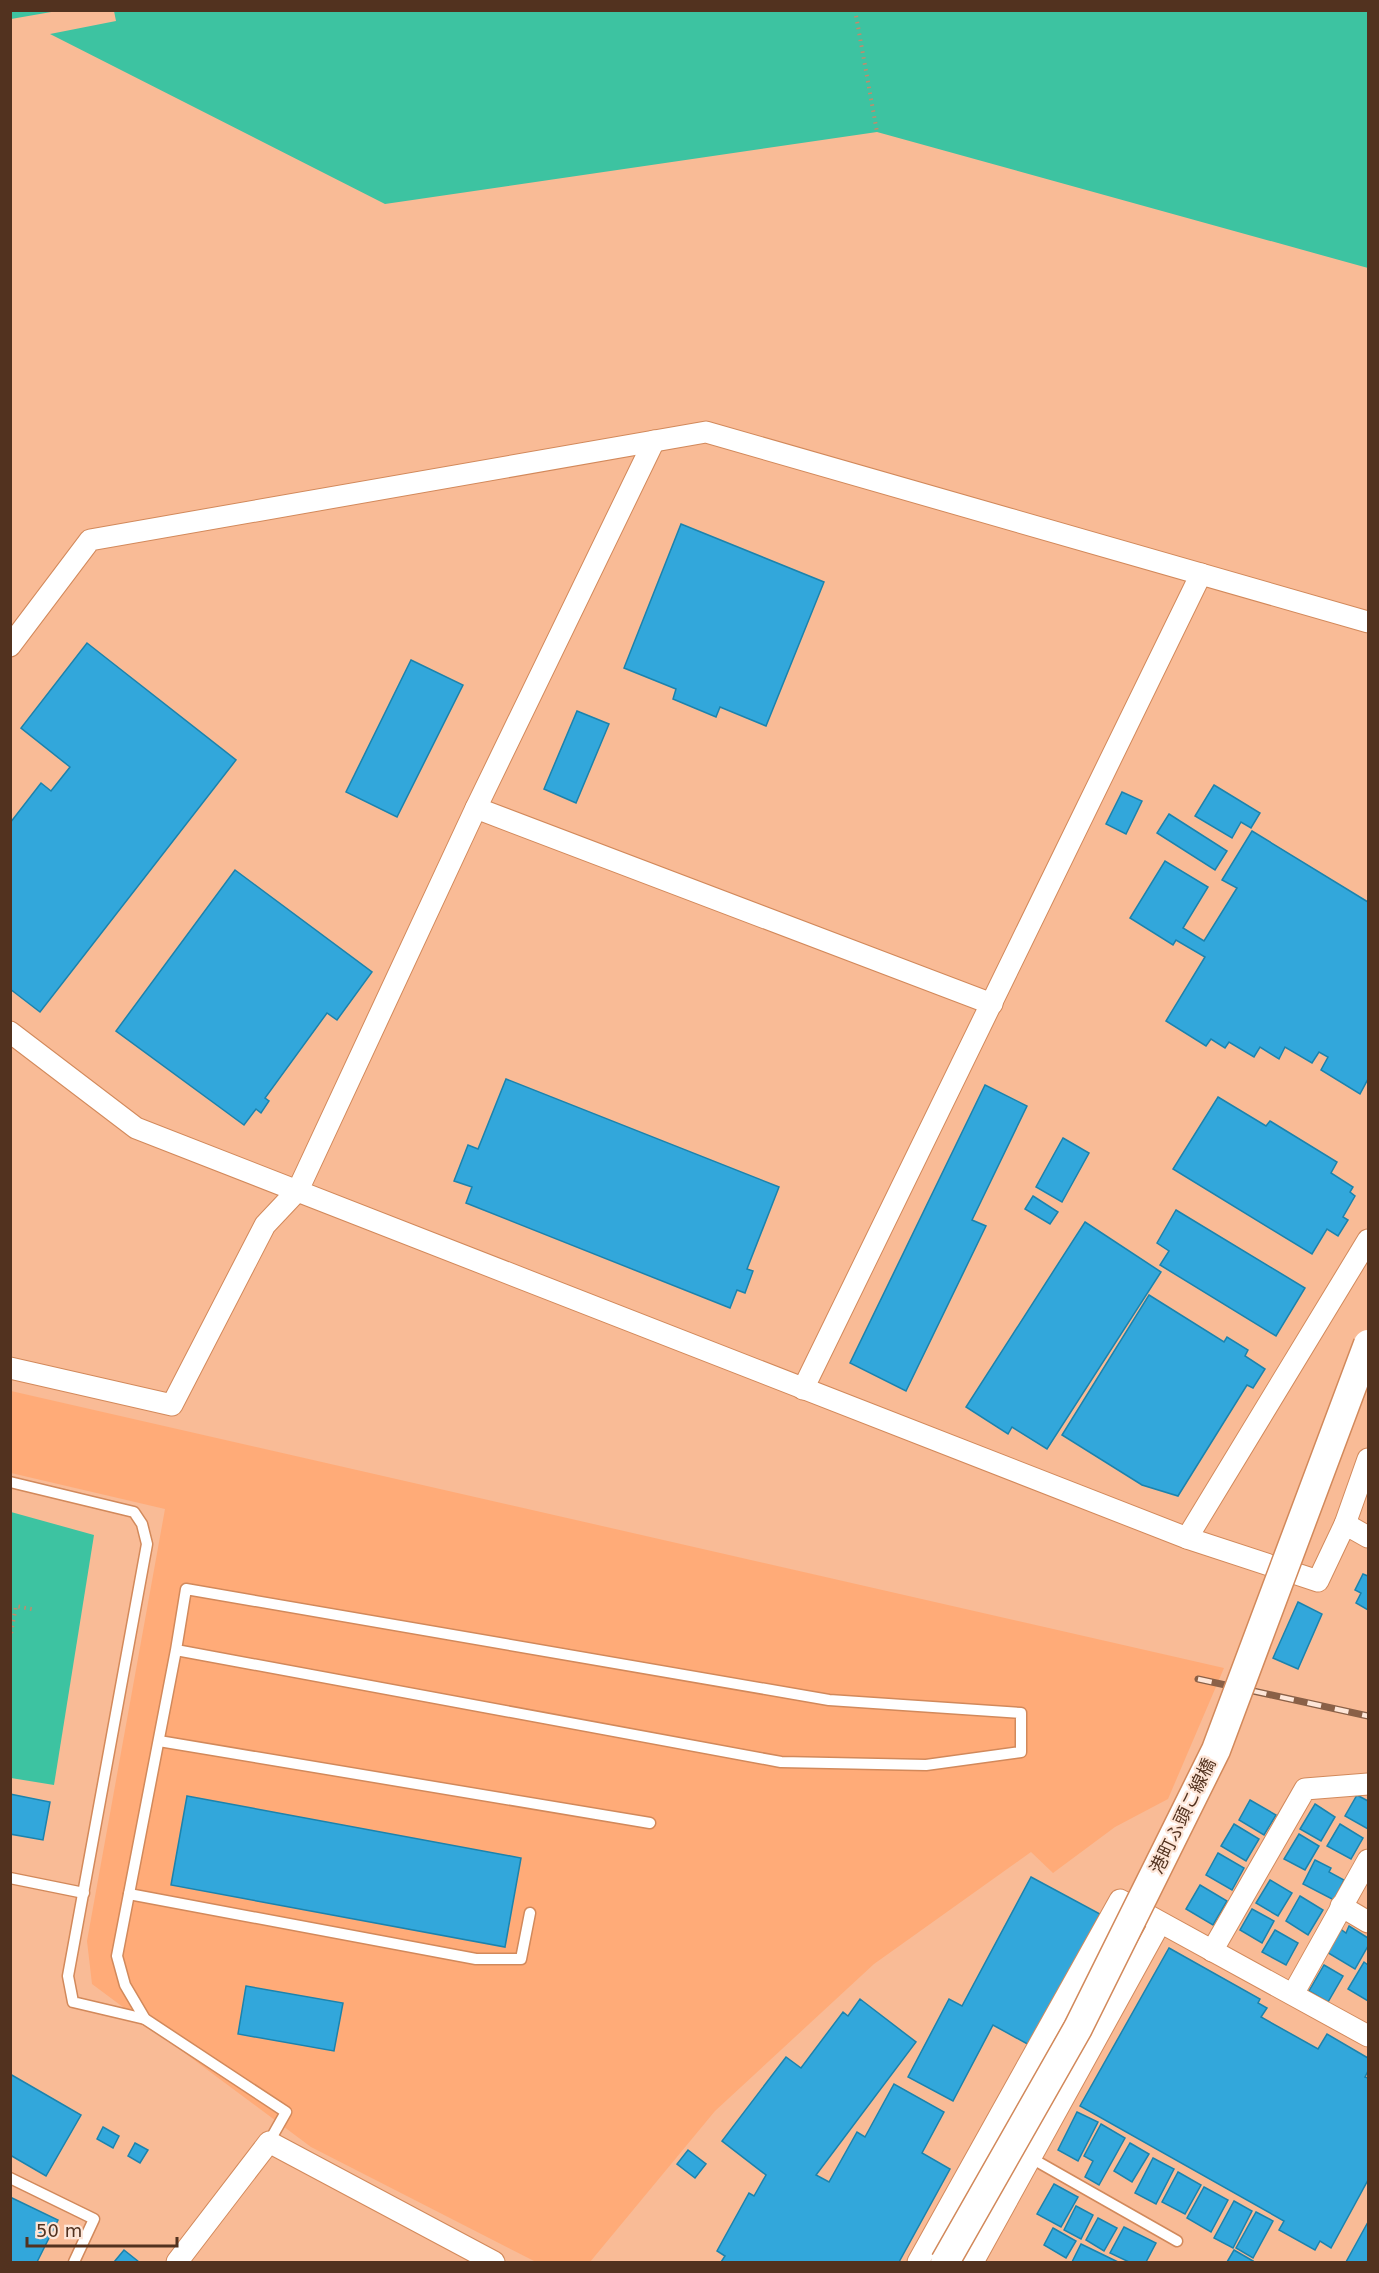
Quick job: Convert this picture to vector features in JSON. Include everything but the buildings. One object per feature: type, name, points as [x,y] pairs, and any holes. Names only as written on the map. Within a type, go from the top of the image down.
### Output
[{"type":"street","points":[[10,646],[90,540],[706,432],[1368,622]]},
{"type":"street","points":[[10,1368],[172,1405],[265,1225],[298,1190],[476,808],[654,441]]},
{"type":"street","points":[[803,1389],[1201,574]]},
{"type":"street","points":[[476,808],[992,1004]]},
{"type":"street","points":[[10,1032],[136,1128],[1187,1538],[1318,1581],[1345,1524],[1368,1459]]},
{"type":"street","points":[[1187,1538],[1368,1240]]},
{"type":"street","name":"港町ふ頭こ線橋","points":[[945,2262],[1078,2028],[1216,1750],[1368,1344]]},
{"type":"street","points":[[1345,1524],[1368,1537]]},
{"type":"street","points":[[1212,1951],[1305,1789],[1368,1784]]},
{"type":"street","points":[[1293,1994],[1368,1860]]},
{"type":"street","points":[[918,2262],[1120,1900],[1368,2036]]},
{"type":"street","points":[[1341,1906],[1368,1922]]},
{"type":"street","points":[[973,2262],[1160,1923]]},
{"type":"street","points":[[177,2262],[269,2142],[495,2262]]},
{"type":"lane","points":[[10,1482],[134,1512],[142,1524],[147,1544],[68,1976],[73,2002],[145,2019],[286,2112],[269,2142]]},
{"type":"lane","points":[[145,2019],[125,1985],[117,1956],[186,1589],[829,1700],[1021,1713],[1021,1752],[926,1765],[781,1762],[176,1650]]},
{"type":"lane","points":[[159,1741],[650,1822]]},
{"type":"lane","points":[[10,1878],[84,1893]]},
{"type":"lane","points":[[129,1894],[476,1959],[521,1959],[530,1913]]},
{"type":"lane","points":[[1031,2158],[1177,2241]]},
{"type":"lane","points":[[10,2178],[94,2219],[75,2262]]},
{"type":"path","points":[[855,10],[877,132]]},
{"type":"path","points":[[10,1639],[16,1606],[36,1610]]},
{"type":"shaded area","points":[[11,1391],[1224,1668],[1168,1799],[1115,1827],[1053,1873],[1031,1852],[874,1964],[715,2111],[590,2262],[536,2262],[311,2147],[92,1984],[87,1941],[165,1509],[11,1473]]},
{"type":"water","points":[[11,10],[57,10],[57,11],[11,19]]},
{"type":"water","points":[[114,11],[1368,11],[1368,268],[877,132],[385,204],[50,34],[116,21]]},
{"type":"water","points":[[11,1512],[94,1535],[54,1785],[11,1778]]},
{"type":"railway","points":[[1198,1679],[1368,1716]]}]
